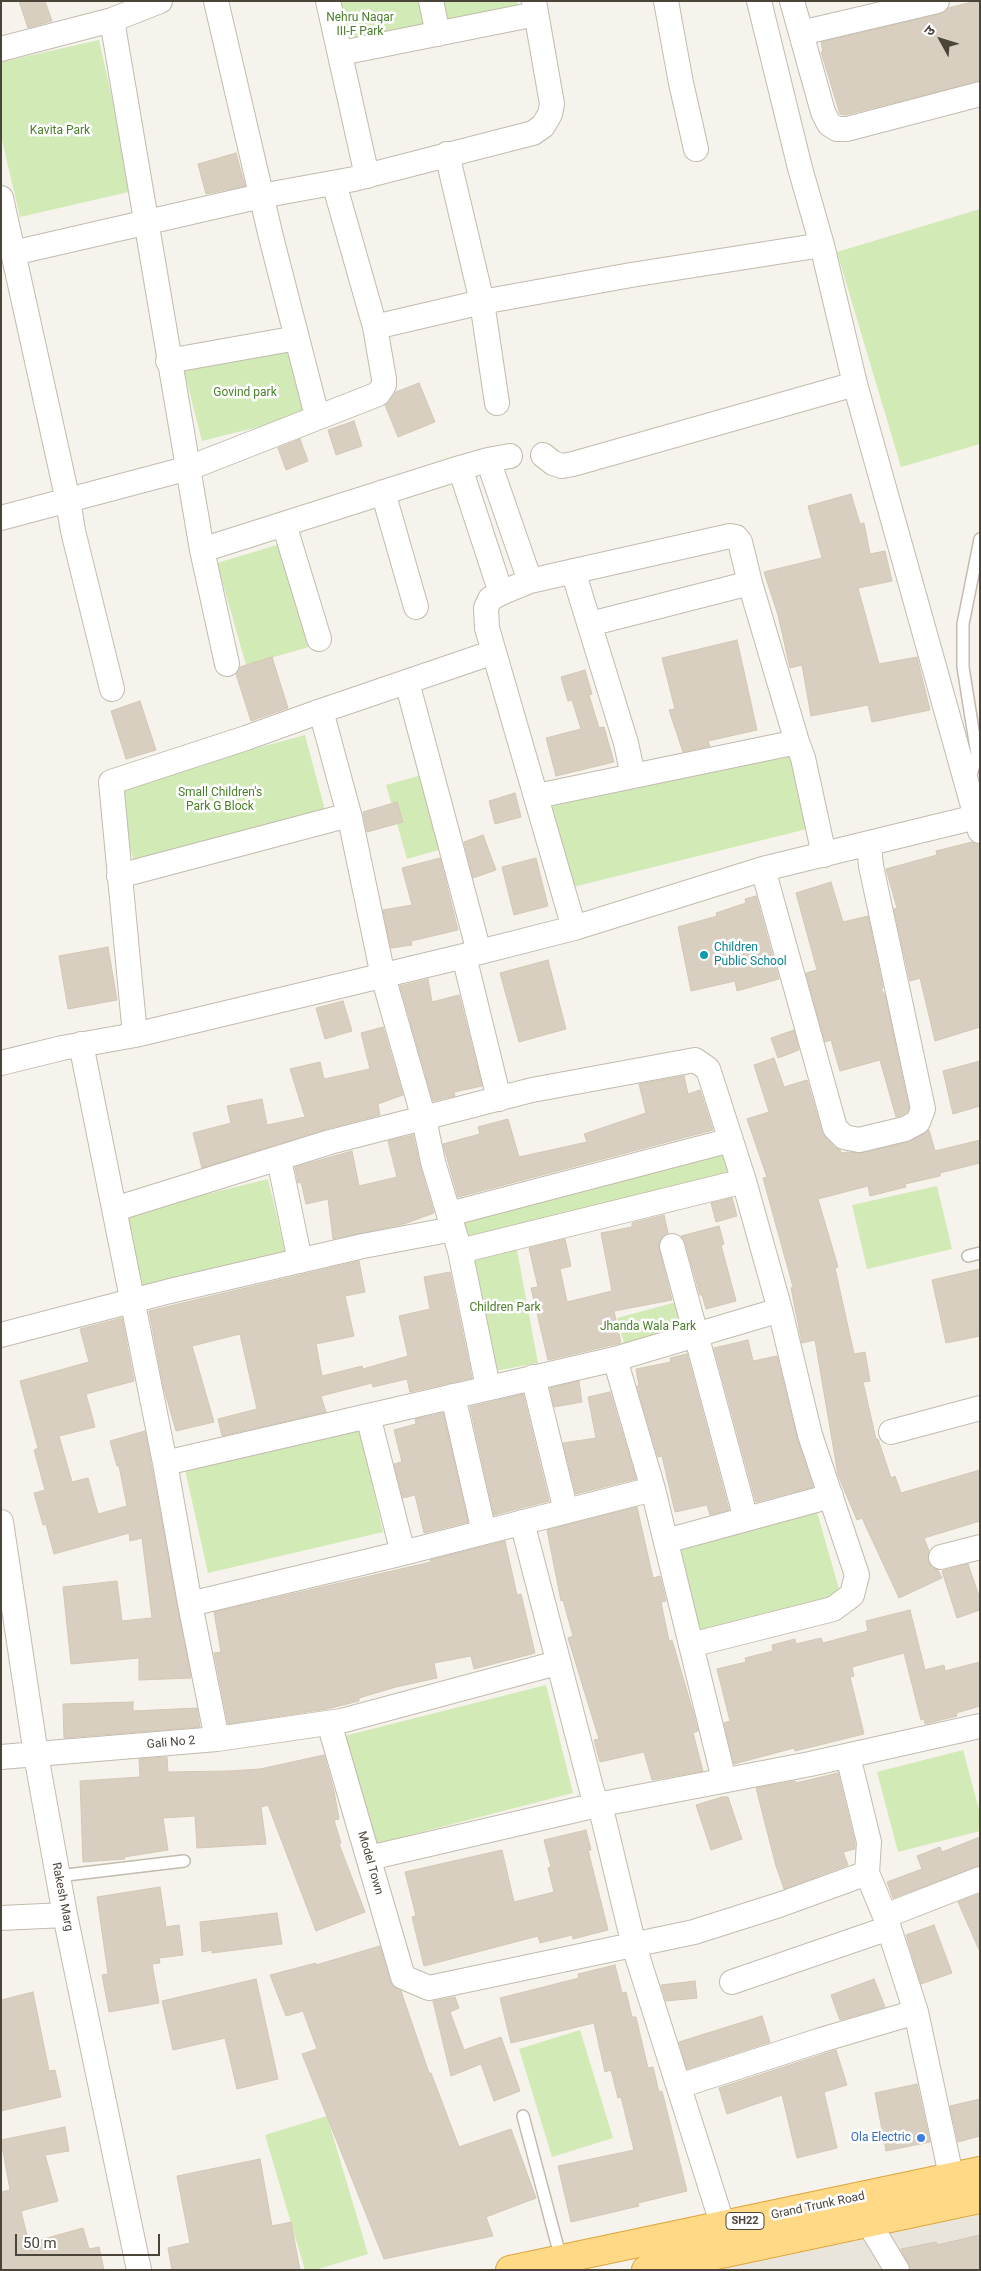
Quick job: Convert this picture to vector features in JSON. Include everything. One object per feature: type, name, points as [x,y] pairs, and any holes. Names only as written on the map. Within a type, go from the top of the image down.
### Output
[{"type":"highway","name":"Grand Trunk Road","points":[[510,2270],[980,2171]]},
{"type":"highway","name":"SH22","points":[[656,2269],[968,2201]]},
{"type":"street","points":[[1,49],[112,20],[160,1]]},
{"type":"street","points":[[216,1],[261,196],[317,416]]},
{"type":"street","points":[[328,1],[367,176]]},
{"type":"street","points":[[431,1],[438,34]]},
{"type":"street","points":[[666,1],[681,83],[696,149]]},
{"type":"street","points":[[1,1063],[81,1044],[135,1035],[574,928],[763,869],[869,844],[978,824],[855,384],[822,245],[800,168],[758,1]]},
{"type":"street","points":[[792,1],[823,112],[829,124],[837,129],[847,129],[980,94]]},
{"type":"street","points":[[802,33],[900,6],[937,1]]},
{"type":"street","points":[[13,253],[261,196],[367,176],[533,133],[543,126],[550,114],[552,104],[535,8],[438,34],[341,53]]},
{"type":"street","points":[[112,20],[168,361],[189,468],[202,550],[227,664]]},
{"type":"street","points":[[448,154],[482,302],[497,403]]},
{"type":"street","points":[[1,518],[189,468],[317,416],[374,396],[381,389],[384,385],[384,374],[375,327],[334,183]]},
{"type":"street","points":[[1,198],[73,531],[112,689]]},
{"type":"street","points":[[375,327],[482,302],[631,275],[822,245]]},
{"type":"street","points":[[168,361],[297,338]]},
{"type":"street","points":[[543,455],[553,463],[562,466],[573,464],[855,384]]},
{"type":"street","points":[[202,550],[460,468],[499,458],[530,581]]},
{"type":"street","points":[[460,468],[501,593]]},
{"type":"street","points":[[383,492],[416,607]]},
{"type":"street","points":[[284,524],[319,639]]},
{"type":"street","points":[[574,928],[487,628],[486,608],[490,600],[501,593],[530,581],[730,536],[736,537],[740,542],[750,583],[803,758],[824,855]]},
{"type":"street","points":[[573,571],[626,743],[633,776]]},
{"type":"street","points":[[590,624],[750,583]]},
{"type":"street","points":[[135,1035],[111,782],[246,738],[494,652]]},
{"type":"street","points":[[407,682],[471,954],[499,1099]]},
{"type":"street","points":[[321,711],[349,815],[383,976],[424,1119],[433,1162],[460,1251],[488,1387]]},
{"type":"street","points":[[537,796],[797,742]]},
{"type":"street","points":[[119,876],[349,815]]},
{"type":"street","points":[[763,869],[835,1128],[844,1137],[859,1140],[905,1129],[918,1122],[923,1109],[871,866],[869,844]]},
{"type":"street","points":[[81,1044],[165,1463],[190,1604],[217,1739]]},
{"type":"street","points":[[115,1209],[330,1142],[542,1088],[695,1060],[708,1069],[744,1180],[780,1310],[810,1435],[857,1575],[852,1595],[833,1609],[691,1645]]},
{"type":"street","points":[[1,1335],[132,1301],[363,1246],[731,1140]]},
{"type":"street","points":[[278,1159],[300,1260]]},
{"type":"street","points":[[460,1251],[744,1180]]},
{"type":"street","points":[[672,1246],[746,1519]]},
{"type":"street","points":[[165,1463],[615,1359],[780,1310]]},
{"type":"street","points":[[615,1359],[653,1489],[724,1780]]},
{"type":"street","points":[[533,1377],[566,1511]]},
{"type":"street","points":[[453,1396],[484,1532]]},
{"type":"street","points":[[891,1432],[980,1408]]},
{"type":"street","points":[[368,1416],[403,1553]]},
{"type":"street","points":[[190,1604],[403,1553],[653,1489]]},
{"type":"street","points":[[666,1541],[831,1496]]},
{"type":"street","points":[[522,1522],[557,1662],[597,1805],[603,1817],[634,1946],[723,2226]]},
{"type":"street","name":"Rakesh Marg","points":[[2,1532],[36,1755],[65,1915],[139,2270]]},
{"type":"street","points":[[941,1557],[980,1547]]},
{"type":"street","name":"Gali No 2","points":[[1,1757],[217,1739],[335,1722],[557,1662]]},
{"type":"street","name":"Model Town","points":[[335,1722],[369,1858],[403,1977],[429,1988],[634,1946]]},
{"type":"street","points":[[369,1858],[597,1805],[848,1756],[980,1726]]},
{"type":"street","points":[[848,1756],[868,1842],[868,1873],[887,1922],[916,2012],[952,2177],[968,2201]]},
{"type":"street","points":[[634,1946],[694,1932],[734,1920],[868,1873]]},
{"type":"street","points":[[732,1982],[887,1922],[980,1879]]},
{"type":"street","points":[[1,1918],[65,1915]]},
{"type":"street","points":[[679,2086],[821,2040],[916,2012]]},
{"type":"street","points":[[868,2222],[897,2270]]},
{"type":"street","points":[[656,2240],[656,2269]]},
{"type":"lane","points":[[968,787],[977,755],[962,667],[963,624],[980,539]]},
{"type":"lane","points":[[968,1256],[980,1253]]},
{"type":"lane","points":[[58,1876],[184,1861]]},
{"type":"lane","points":[[523,2116],[561,2259]]},
{"type":"shaded area","points":[[980,2203],[980,2270],[655,2270]]},
{"type":"green space","name":"Nehru Nagar III-F Park","points":[[330,1],[517,1],[519,9],[342,53]]},
{"type":"green space","name":"Kavita Park","points":[[99,40],[133,191],[20,217],[1,136],[1,62]]},
{"type":"green space","points":[[980,209],[980,444],[901,467],[837,252]]},
{"type":"green space","name":"Govind park","points":[[288,344],[306,415],[202,441],[184,371]]},
{"type":"green space","points":[[280,544],[309,647],[246,665],[217,563]]},
{"type":"green space","name":"Small Children's Park G Block","points":[[305,735],[326,814],[135,866],[114,787]]},
{"type":"green space","points":[[792,748],[811,828],[569,888],[550,807]]},
{"type":"green space","points":[[425,774],[446,848],[407,859],[386,785]]},
{"type":"green space","points":[[723,1146],[734,1178],[465,1245],[458,1214]]},
{"type":"green space","points":[[268,1179],[285,1251],[139,1287],[122,1215]]},
{"type":"green space","points":[[937,1186],[952,1249],[867,1269],[852,1205]]},
{"type":"green space","name":"Children Park","points":[[516,1245],[538,1363],[495,1371],[472,1254]]},
{"type":"green space","name":"Jhanda Wala Park","points":[[684,1300],[692,1332],[626,1351],[617,1318]]},
{"type":"green space","points":[[359,1425],[383,1532],[208,1573],[184,1465]]},
{"type":"green space","points":[[816,1508],[841,1596],[702,1635],[677,1548]]},
{"type":"green space","points":[[546,1685],[573,1793],[371,1845],[344,1736]]},
{"type":"green space","points":[[963,1750],[980,1813],[980,1831],[898,1852],[877,1772]]},
{"type":"green space","points":[[580,2030],[613,2138],[552,2157],[519,2049]]},
{"type":"green space","points":[[327,2116],[368,2254],[315,2270],[305,2270],[265,2135]]},
{"type":"building","points":[[19,1],[45,1],[52,21],[28,28]]},
{"type":"building","points":[[980,1],[980,81],[845,115],[840,114],[821,52],[823,52],[821,42],[940,14],[948,8]]},
{"type":"building","points":[[236,153],[245,186],[206,194],[198,164]]},
{"type":"building","points":[[419,383],[435,422],[398,437],[385,405],[396,392]]},
{"type":"building","points":[[354,421],[362,446],[336,455],[328,430]]},
{"type":"building","points":[[300,439],[308,461],[286,470],[278,448]]},
{"type":"building","points":[[851,494],[860,524],[864,523],[870,554],[885,551],[892,581],[858,588],[879,664],[917,657],[930,710],[872,722],[868,705],[811,716],[802,665],[790,668],[778,615],[764,572],[822,558],[808,506]]},
{"type":"building","points":[[737,640],[757,730],[708,741],[710,746],[683,752],[669,710],[675,709],[662,658]]},
{"type":"building","points":[[272,657],[288,708],[251,721],[236,674],[240,667]]},
{"type":"building","points":[[585,670],[592,694],[589,695],[599,728],[604,727],[614,762],[556,776],[546,738],[581,729],[572,700],[568,701],[561,677]]},
{"type":"building","points":[[140,701],[156,750],[126,759],[111,711]]},
{"type":"building","points":[[515,793],[521,817],[495,824],[489,801]]},
{"type":"building","points":[[397,802],[403,822],[367,832],[363,812]]},
{"type":"building","points":[[483,835],[496,870],[473,878],[464,842]]},
{"type":"building","points":[[972,842],[980,844],[980,1027],[935,1041],[920,978],[910,981],[894,909],[897,908],[886,869],[937,855],[936,851]]},
{"type":"building","points":[[440,858],[458,930],[411,941],[412,945],[391,948],[383,910],[412,905],[402,868]]},
{"type":"building","points":[[536,858],[548,906],[514,915],[502,867]]},
{"type":"building","points":[[831,882],[843,922],[868,916],[883,988],[881,989],[885,995],[909,1108],[907,1112],[900,1116],[896,1117],[880,1060],[840,1071],[831,1040],[825,1042],[806,973],[817,970],[796,893]]},
{"type":"building","points":[[756,896],[779,979],[737,991],[735,981],[691,991],[678,927],[717,916],[716,913],[746,903],[745,899]]},
{"type":"building","points":[[108,947],[117,1000],[68,1009],[59,956]]},
{"type":"building","points":[[548,960],[566,1029],[519,1042],[500,973]]},
{"type":"building","points":[[428,979],[432,1002],[459,995],[482,1086],[454,1092],[455,1096],[433,1101],[400,986]]},
{"type":"building","points":[[343,1001],[352,1031],[325,1039],[316,1008]]},
{"type":"building","points":[[383,1027],[403,1095],[378,1104],[380,1115],[326,1129],[202,1168],[193,1133],[231,1123],[227,1106],[262,1099],[267,1125],[305,1117],[290,1069],[320,1062],[324,1079],[370,1069],[361,1033]]},
{"type":"building","points":[[794,1030],[799,1050],[778,1058],[771,1038]]},
{"type":"building","points":[[774,1058],[784,1087],[807,1080],[822,1132],[841,1153],[862,1153],[908,1142],[929,1130],[935,1151],[980,1140],[980,1163],[940,1173],[940,1176],[905,1184],[906,1187],[870,1196],[868,1186],[818,1199],[838,1267],[835,1268],[854,1354],[865,1352],[870,1381],[863,1382],[876,1439],[878,1439],[891,1478],[895,1476],[901,1493],[980,1470],[980,1521],[924,1538],[929,1551],[928,1561],[932,1567],[938,1570],[942,1578],[899,1598],[862,1518],[857,1520],[838,1475],[815,1340],[802,1343],[791,1288],[793,1287],[763,1178],[767,1177],[747,1119],[769,1112],[754,1065]]},
{"type":"building","points":[[980,1061],[980,1106],[953,1114],[943,1071]]},
{"type":"building","points":[[684,1076],[688,1094],[700,1090],[713,1130],[458,1197],[443,1144],[480,1134],[478,1127],[508,1119],[519,1157],[587,1142],[584,1134],[646,1113],[639,1084]]},
{"type":"building","points":[[413,1135],[434,1213],[404,1224],[333,1239],[328,1199],[306,1204],[301,1182],[298,1183],[295,1167],[352,1151],[359,1186],[397,1177],[388,1141]]},
{"type":"building","points":[[732,1198],[737,1216],[716,1222],[711,1203]]},
{"type":"building","points":[[664,1215],[668,1233],[659,1242],[659,1249],[672,1300],[614,1311],[621,1343],[548,1360],[531,1288],[538,1287],[529,1248],[565,1239],[571,1266],[560,1269],[567,1302],[612,1291],[601,1233],[632,1227],[632,1223]]},
{"type":"building","points":[[719,1226],[724,1244],[721,1245],[736,1301],[706,1309],[702,1295],[700,1295],[685,1242],[681,1236]]},
{"type":"building","points":[[359,1261],[365,1292],[345,1296],[354,1336],[316,1344],[322,1376],[362,1366],[363,1369],[408,1356],[399,1316],[430,1309],[424,1277],[450,1272],[472,1378],[410,1392],[407,1379],[373,1387],[372,1383],[321,1396],[326,1412],[222,1436],[218,1419],[257,1409],[240,1334],[192,1346],[214,1422],[176,1431],[164,1389],[149,1311]]},
{"type":"building","points":[[980,1269],[980,1336],[946,1343],[932,1280]]},
{"type":"building","points":[[122,1318],[134,1381],[86,1394],[95,1427],[59,1436],[72,1482],[88,1478],[98,1514],[127,1506],[119,1466],[117,1466],[110,1441],[145,1431],[191,1678],[139,1680],[139,1658],[71,1664],[63,1587],[117,1581],[122,1621],[152,1618],[142,1538],[130,1541],[129,1533],[54,1554],[46,1524],[43,1525],[34,1493],[45,1490],[34,1450],[38,1448],[20,1381],[89,1362],[80,1329]]},
{"type":"building","points":[[748,1340],[753,1361],[777,1356],[797,1438],[813,1487],[756,1502],[714,1348]]},
{"type":"building","points":[[687,1354],[729,1510],[710,1515],[707,1505],[675,1512],[662,1456],[658,1457],[637,1386],[639,1386],[636,1369],[671,1362],[670,1358]]},
{"type":"building","points":[[579,1381],[582,1402],[554,1407],[550,1388]]},
{"type":"building","points":[[610,1392],[636,1479],[576,1494],[563,1443],[596,1438],[588,1397]]},
{"type":"building","points":[[523,1394],[549,1501],[494,1515],[470,1407]]},
{"type":"building","points":[[443,1413],[468,1522],[424,1533],[415,1495],[403,1498],[394,1464],[402,1462],[394,1430],[416,1424],[415,1419]]},
{"type":"building","points":[[637,1507],[653,1578],[660,1576],[666,1601],[661,1602],[669,1641],[672,1640],[694,1715],[698,1731],[693,1733],[703,1771],[652,1780],[644,1752],[600,1762],[594,1740],[599,1739],[568,1638],[573,1636],[563,1600],[561,1601],[547,1530]]},
{"type":"building","points":[[505,1541],[517,1595],[521,1594],[535,1653],[474,1669],[471,1656],[434,1663],[437,1678],[396,1687],[359,1698],[359,1701],[327,1709],[228,1724],[214,1653],[221,1652],[214,1612],[431,1562],[430,1560]]},
{"type":"building","points":[[968,1564],[980,1599],[980,1610],[957,1618],[942,1571]]},
{"type":"building","points":[[910,1610],[925,1670],[944,1665],[945,1671],[980,1662],[980,1706],[956,1713],[957,1716],[925,1724],[924,1719],[921,1720],[904,1653],[852,1667],[854,1676],[850,1677],[864,1734],[795,1751],[794,1748],[734,1764],[724,1723],[730,1721],[717,1669],[746,1662],[745,1658],[773,1651],[772,1645],[795,1639],[796,1644],[821,1638],[823,1643],[868,1631],[866,1621]]},
{"type":"building","points":[[133,1702],[133,1711],[197,1708],[200,1727],[64,1738],[63,1704]]},
{"type":"building","points":[[324,1755],[334,1791],[339,1819],[334,1820],[341,1843],[339,1844],[365,1912],[316,1931],[268,1805],[261,1807],[266,1844],[197,1848],[195,1816],[163,1818],[168,1850],[124,1857],[125,1859],[83,1862],[80,1781],[140,1777],[139,1759],[167,1757],[168,1772],[229,1771],[260,1769]]},
{"type":"building","points":[[838,1773],[855,1843],[855,1849],[843,1852],[848,1865],[784,1889],[776,1866],[756,1788],[795,1781],[796,1783]]},
{"type":"building","points":[[728,1797],[742,1839],[711,1850],[696,1805]]},
{"type":"building","points":[[586,1830],[591,1850],[588,1850],[608,1930],[573,1939],[572,1935],[540,1943],[538,1936],[424,1966],[412,1917],[416,1916],[405,1872],[502,1850],[514,1902],[554,1892],[548,1868],[551,1867],[544,1840]]},
{"type":"building","points":[[980,1837],[980,1866],[893,1898],[887,1882],[922,1869],[917,1856],[940,1847],[942,1852]]},
{"type":"building","points":[[160,1887],[166,1927],[179,1925],[183,1955],[159,1958],[160,1963],[152,1964],[159,2003],[109,2012],[102,1975],[108,1974],[97,1897]]},
{"type":"building","points":[[980,1894],[980,1952],[958,1902]]},
{"type":"building","points":[[277,1913],[282,1944],[212,1953],[212,1950],[202,1952],[200,1922]]},
{"type":"building","points":[[934,1925],[952,1973],[921,1984],[906,1935]]},
{"type":"building","points":[[380,1946],[390,1981],[393,1986],[401,1991],[429,2073],[431,2073],[459,2147],[511,2129],[536,2198],[486,2217],[493,2236],[384,2259],[302,2054],[317,2049],[303,2011],[286,2016],[270,1975],[316,1963],[316,1965]]},
{"type":"building","points":[[615,1965],[622,1993],[626,1992],[632,2017],[636,2017],[648,2068],[653,2067],[659,2092],[662,2091],[687,2191],[638,2203],[639,2206],[571,2222],[558,2166],[634,2150],[621,2097],[618,2098],[611,2070],[605,2072],[594,2023],[511,2043],[500,1998],[579,1978],[578,1974]]},
{"type":"building","points":[[256,1979],[278,2079],[237,2089],[225,2038],[173,2050],[162,2001]]},
{"type":"building","points":[[874,1979],[885,2007],[840,2020],[831,1995]]},
{"type":"building","points":[[695,1981],[697,1998],[666,2001],[661,1985]]},
{"type":"building","points":[[33,1992],[49,2071],[55,2070],[61,2097],[1,2111],[1,2000]]},
{"type":"building","points":[[455,1997],[459,2008],[450,2012],[464,2050],[501,2037],[520,2091],[494,2101],[481,2064],[451,2076],[433,2001]]},
{"type":"building","points":[[762,2016],[770,2042],[687,2069],[679,2042]]},
{"type":"building","points":[[836,2050],[847,2085],[824,2092],[837,2148],[797,2158],[782,2095],[727,2114],[719,2088]]},
{"type":"building","points":[[917,2084],[930,2142],[886,2151],[875,2093]]},
{"type":"building","points":[[980,2099],[980,2136],[958,2142],[950,2106]]},
{"type":"building","points":[[65,2127],[69,2151],[45,2155],[58,2201],[21,2211],[29,2243],[83,2228],[89,2249],[99,2247],[104,2270],[1,2270],[1,2192],[10,2190],[1,2140]]},
{"type":"building","points":[[260,2159],[272,2226],[291,2222],[300,2270],[172,2270],[168,2248],[190,2243],[177,2176]]},
{"type":"building","points":[[980,2235],[980,2270],[911,2270],[901,2249],[936,2242],[937,2245]]},
{"type":"place","name":"Children Public School","points":[[704,955]]},
{"type":"place","name":"Ola Electric","points":[[921,2138]]}]
